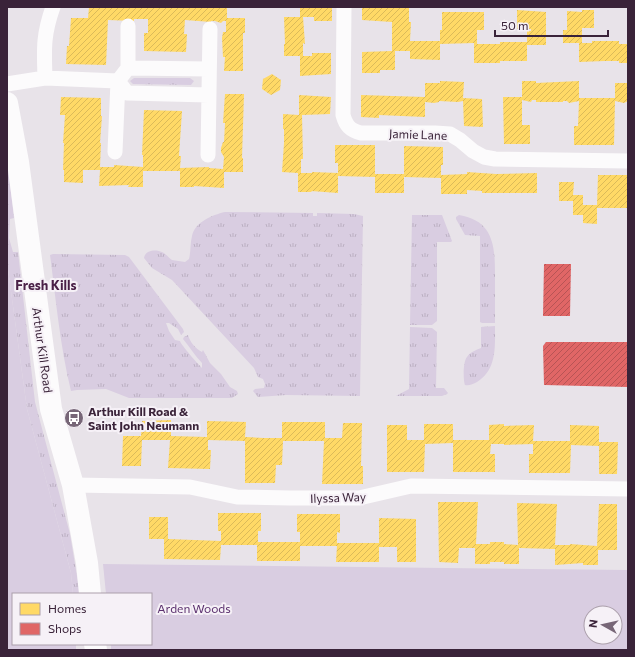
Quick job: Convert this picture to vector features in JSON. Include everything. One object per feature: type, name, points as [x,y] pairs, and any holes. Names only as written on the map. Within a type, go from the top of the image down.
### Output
[{"type":"street","points":[[46,78],[44,42],[47,24],[53,7]]},
{"type":"street","name":"Jamie Lane","points":[[344,7],[343,115],[345,124],[355,132],[450,134],[484,157],[496,159],[628,161]]},
{"type":"street","points":[[115,152],[118,81],[128,68],[128,26]]},
{"type":"street","points":[[208,155],[210,29]]},
{"type":"street","points":[[128,68],[209,69]]},
{"type":"street","points":[[7,84],[46,78],[118,81]]},
{"type":"street","points":[[118,81],[127,93],[209,95]]},
{"type":"street","name":"Arthur Kill Road","points":[[7,103],[18,162],[51,409],[73,486],[87,563],[90,593]]},
{"type":"street","name":"Ilyssa Way","points":[[73,486],[190,487],[237,497],[290,498],[360,498],[411,486],[628,489]]},
{"type":"green space","points":[[134,78],[190,78],[194,81],[191,85],[133,84],[130,81]]},
{"type":"green space","points":[[7,159],[14,218],[10,219],[9,238],[13,252],[18,252],[35,402],[70,534],[80,593],[73,593],[71,573],[27,409],[7,262]]},
{"type":"green space","points":[[225,212],[313,213],[313,216],[317,216],[317,213],[354,214],[363,216],[360,396],[286,395],[258,397],[253,391],[255,389],[264,388],[265,384],[263,379],[258,377],[254,368],[172,280],[152,268],[144,258],[146,253],[151,251],[160,251],[172,260],[185,262],[189,259],[192,236],[200,223],[210,217]]},
{"type":"green space","points":[[412,215],[442,215],[452,241],[437,242],[437,321],[432,325],[410,325]]},
{"type":"green space","points":[[459,215],[471,218],[480,223],[487,230],[491,238],[495,258],[495,323],[480,322],[480,236],[465,235],[456,219]]},
{"type":"green space","points":[[50,255],[125,255],[129,257],[183,329],[184,332],[181,335],[178,329],[169,323],[166,323],[175,340],[180,341],[202,368],[202,363],[183,339],[188,335],[193,345],[202,352],[203,350],[210,363],[221,374],[230,387],[237,391],[238,394],[232,398],[129,398],[106,389],[71,391],[56,306]]},
{"type":"green space","points":[[7,262],[27,409],[71,573],[73,593],[12,593],[12,645],[76,645],[76,650],[7,650]]},
{"type":"green space","points":[[495,326],[494,357],[488,371],[484,377],[477,382],[470,385],[465,385],[465,362],[473,351],[481,348],[481,327]]},
{"type":"green space","points":[[410,327],[432,328],[437,332],[436,388],[444,388],[448,393],[447,394],[442,396],[396,396],[409,389]]},
{"type":"green space","name":"Arden Woods","points":[[103,564],[628,570],[628,650],[111,650],[111,645],[152,645],[152,593],[106,593]]},
{"type":"building: Homes","points":[[89,7],[227,7],[227,18],[245,18],[245,33],[243,33],[243,71],[224,71],[225,57],[223,57],[222,38],[223,32],[226,32],[226,21],[221,23],[215,21],[185,20],[184,34],[187,34],[186,52],[144,51],[144,33],[148,33],[148,19],[134,19],[134,21],[108,20],[106,65],[66,64],[71,18],[88,18]]},
{"type":"building: Homes","points":[[300,7],[332,7],[332,21],[314,21],[314,17],[303,17],[305,44],[303,43],[303,56],[312,56],[312,53],[331,53],[331,74],[300,76],[300,56],[284,56],[284,17],[300,17]]},
{"type":"building: Homes","points":[[362,7],[409,7],[409,22],[411,22],[410,41],[440,41],[440,30],[442,30],[442,12],[484,12],[484,30],[477,30],[477,44],[527,42],[527,31],[531,31],[531,29],[517,29],[517,10],[546,12],[546,45],[527,45],[527,61],[474,63],[474,43],[440,44],[440,60],[410,59],[410,51],[395,51],[395,70],[380,70],[380,73],[362,73],[362,52],[392,51],[392,22],[362,20]]},
{"type":"building: Homes","points":[[582,10],[594,10],[594,28],[582,28],[582,43],[592,43],[592,41],[619,41],[619,44],[628,44],[628,63],[619,63],[619,61],[579,62],[579,43],[563,43],[563,30],[567,30],[567,11],[582,12]]},
{"type":"building: Homes","points":[[272,74],[281,80],[280,90],[271,95],[262,89],[263,79]]},
{"type":"building: Homes","points":[[440,81],[464,82],[463,98],[482,99],[483,127],[464,126],[463,101],[439,101],[434,103],[425,102],[425,117],[379,115],[379,118],[361,117],[361,95],[425,97],[425,83],[440,83]]},
{"type":"building: Homes","points":[[522,81],[536,81],[536,83],[579,81],[579,98],[615,98],[615,83],[628,83],[628,101],[624,103],[615,101],[614,145],[574,145],[574,126],[578,126],[579,101],[569,103],[567,101],[536,102],[536,100],[532,100],[531,102],[522,100],[522,125],[530,125],[530,144],[504,144],[503,97],[522,97]]},
{"type":"building: Homes","points":[[225,94],[244,94],[243,172],[224,172],[224,188],[194,186],[180,187],[180,171],[143,171],[143,187],[128,187],[129,185],[99,186],[100,170],[83,170],[83,183],[64,182],[63,143],[65,115],[60,115],[61,97],[101,98],[102,116],[100,167],[114,167],[114,165],[143,167],[142,155],[144,110],[182,111],[179,156],[181,156],[180,168],[209,167],[223,169],[224,157],[221,152],[221,148],[224,142],[225,123],[223,123]]},
{"type":"building: Homes","points":[[299,95],[331,97],[330,114],[302,115],[303,159],[301,159],[301,173],[338,173],[338,163],[335,163],[335,145],[375,145],[375,174],[404,174],[404,146],[443,147],[443,165],[441,165],[441,175],[467,174],[467,172],[496,174],[537,173],[537,193],[482,193],[482,191],[467,190],[467,194],[441,194],[441,178],[404,177],[404,193],[375,193],[375,177],[338,176],[338,193],[311,191],[312,192],[298,192],[298,173],[282,172],[284,143],[283,114],[299,115]]},
{"type":"building: Homes","points":[[598,175],[628,175],[628,208],[597,208],[597,224],[583,223],[583,215],[573,215],[573,201],[559,201],[559,182],[574,182],[573,195],[583,195],[583,205],[597,205]]},
{"type":"building: Homes","points":[[171,420],[171,436],[207,437],[207,421],[246,422],[245,437],[264,438],[282,438],[282,422],[325,422],[325,438],[342,438],[343,423],[362,423],[361,466],[363,466],[363,484],[322,484],[324,441],[283,441],[282,465],[276,465],[275,483],[245,483],[245,441],[208,440],[208,450],[211,450],[210,469],[168,468],[170,440],[142,440],[141,466],[122,466],[123,436],[141,436],[142,421]]},
{"type":"building: Homes","points":[[424,424],[453,424],[453,440],[489,440],[489,425],[534,425],[533,441],[570,441],[570,425],[599,426],[599,442],[618,442],[617,474],[599,474],[599,446],[571,445],[570,473],[529,473],[529,454],[533,454],[533,444],[491,444],[490,454],[495,454],[495,472],[453,472],[453,443],[425,444],[424,472],[387,472],[387,425],[407,425],[407,440],[424,440]]},
{"type":"building: Homes","points":[[438,502],[478,502],[476,544],[504,542],[504,544],[518,545],[517,503],[557,504],[555,545],[570,544],[597,546],[599,504],[617,504],[617,550],[598,550],[598,565],[583,565],[583,563],[555,565],[555,549],[519,548],[519,564],[490,562],[490,564],[475,564],[475,548],[459,548],[458,563],[439,562]]},
{"type":"building: Homes","points":[[218,513],[261,513],[261,531],[258,531],[258,542],[300,542],[300,532],[297,532],[297,514],[340,514],[340,533],[337,532],[337,543],[379,543],[379,518],[416,519],[416,562],[397,562],[397,547],[379,547],[379,562],[336,562],[337,546],[300,546],[300,561],[257,561],[257,545],[221,545],[220,560],[164,559],[164,539],[149,539],[149,517],[168,517],[168,539],[221,541],[221,531],[218,531]]},
{"type":"building: Shops","points":[[544,264],[571,264],[570,316],[543,316]]},
{"type":"building: Shops","points":[[546,342],[627,342],[627,387],[544,385],[543,346]]},
{"type":"place","name":"Arthur Kill Road & Saint John Neumann","points":[[74,418]]},
{"type":"district","name":"Fresh Kills","points":[[46,285]]}]
